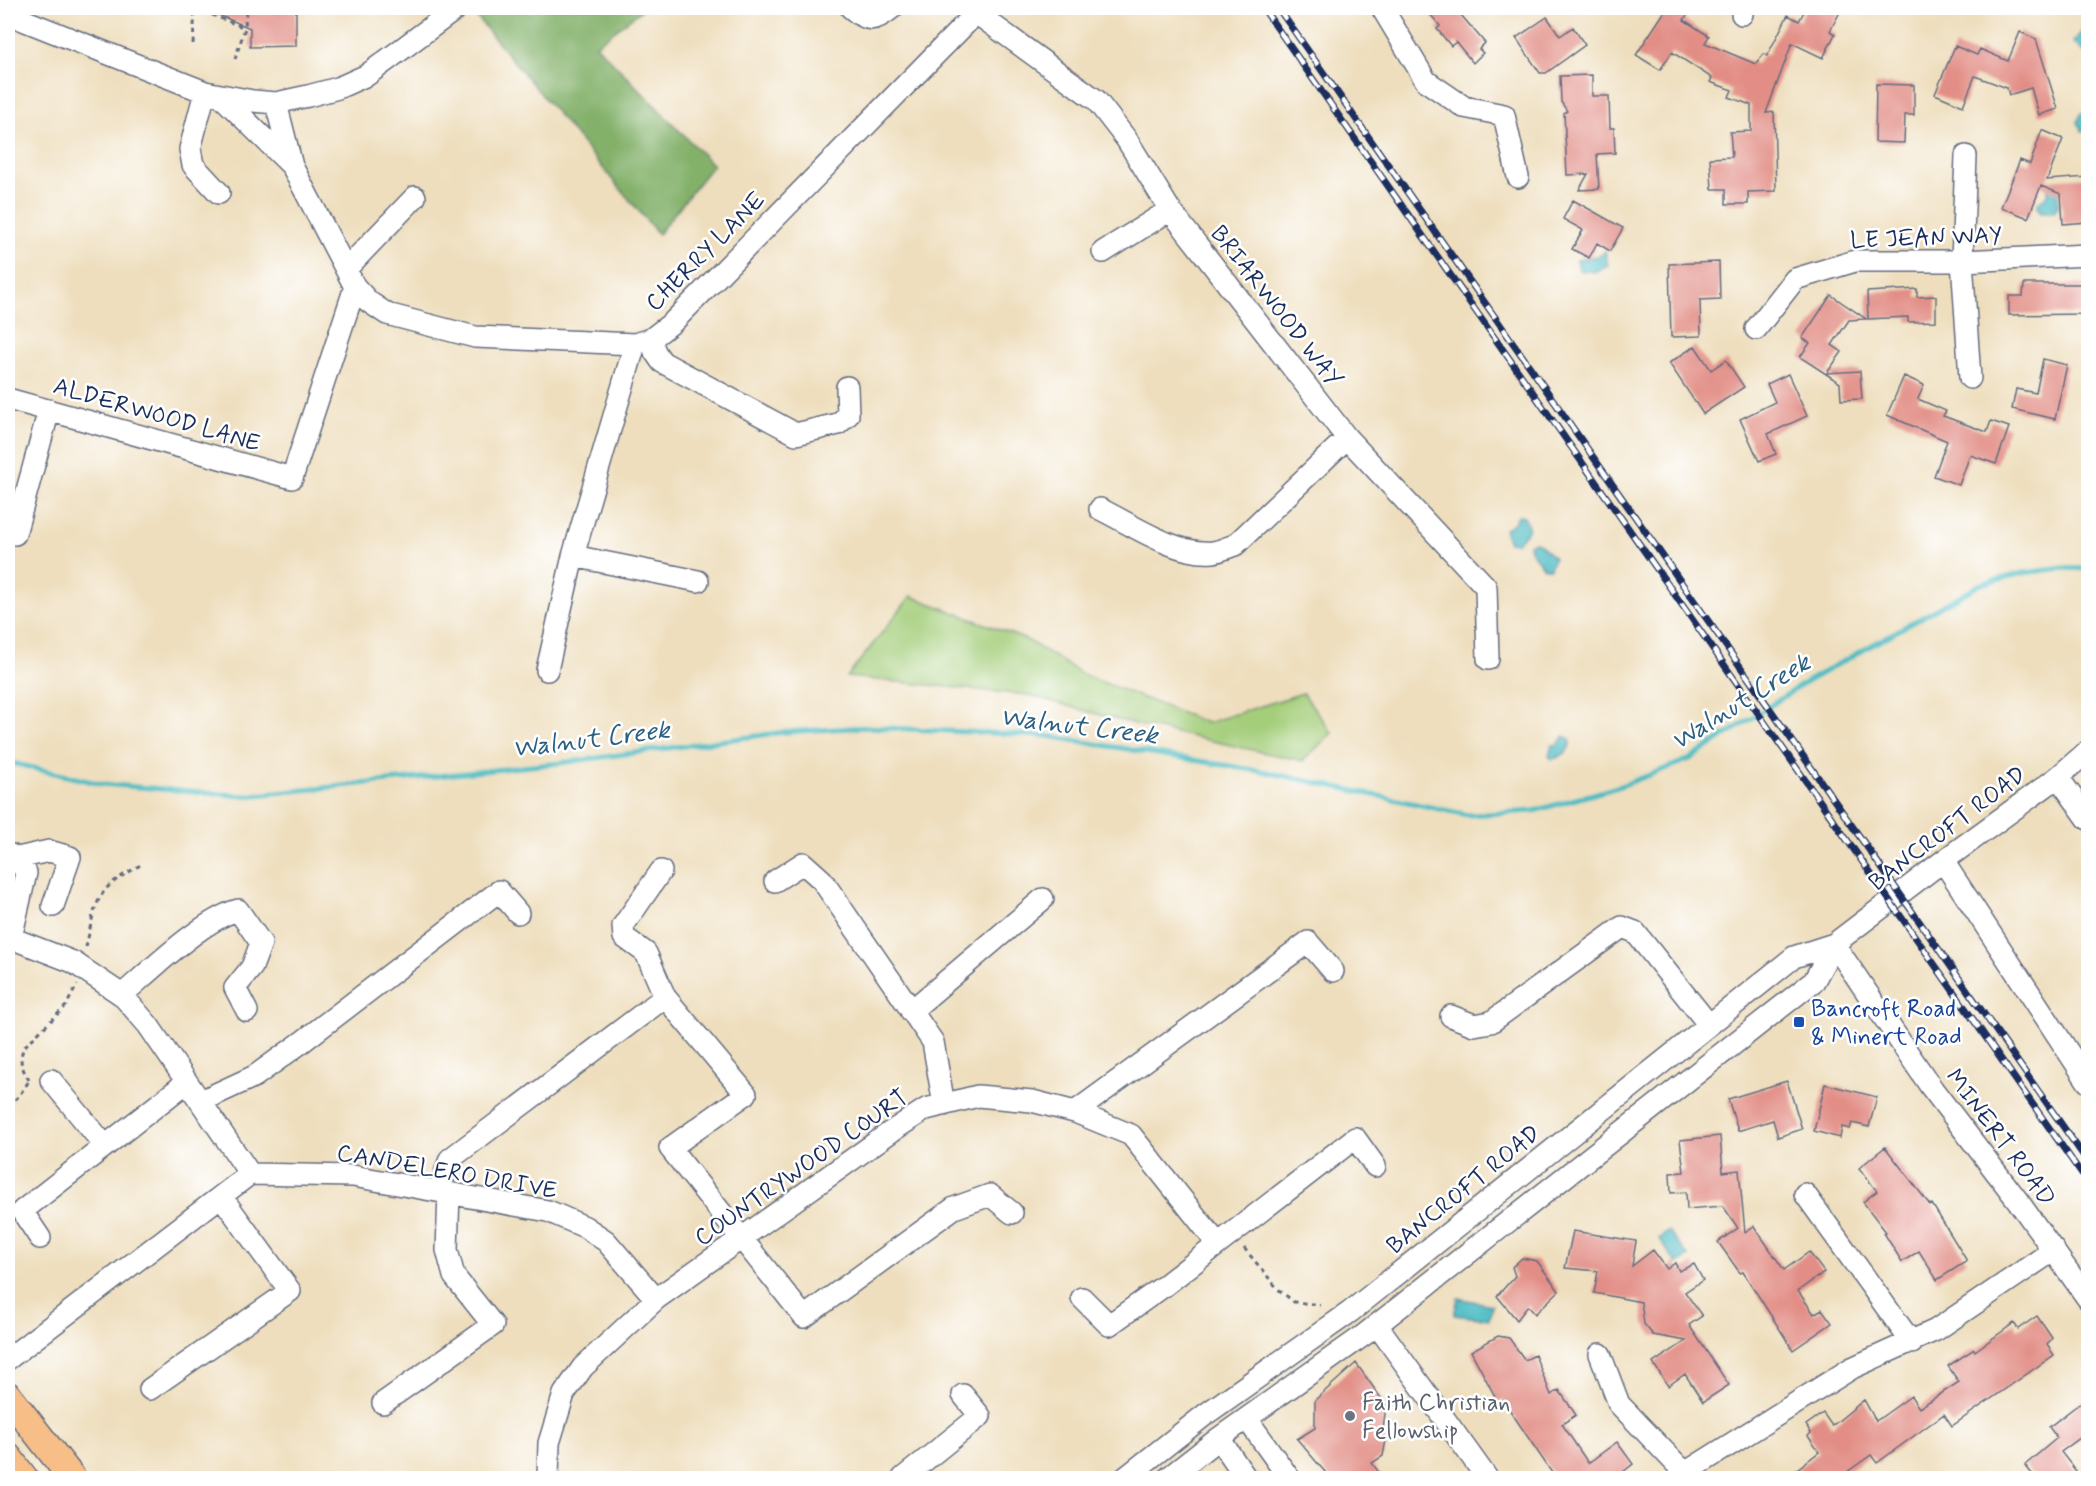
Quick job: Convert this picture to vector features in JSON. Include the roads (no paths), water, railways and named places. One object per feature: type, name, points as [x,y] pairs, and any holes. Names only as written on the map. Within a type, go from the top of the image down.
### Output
[{"type":"main road","points":[[8,1396],[72,1479]]},
{"type":"main road","points":[[8,1457],[24,1479]]},
{"type":"street","points":[[8,14],[213,94],[276,103],[338,87],[367,75],[457,8]]},
{"type":"street","points":[[852,8],[859,15],[870,20],[877,20],[892,8]]},
{"type":"street","points":[[1382,8],[1426,81],[1464,107],[1504,116],[1518,177]]},
{"type":"street","name":"BRIARWOOD WAY","points":[[979,10],[1096,100],[1128,140],[1170,210],[1347,438],[1486,587],[1488,659]]},
{"type":"street","name":"CHERRY LANE","points":[[643,342],[673,322],[979,10]]},
{"type":"street","points":[[213,94],[292,166]]},
{"type":"street","points":[[213,94],[190,149],[193,165],[219,193]]},
{"type":"street","points":[[276,103],[292,166],[351,278],[369,302],[387,314],[475,337],[643,342],[655,352],[662,362],[796,434],[838,424],[848,415],[847,387]]},
{"type":"street","points":[[1966,156],[1962,261],[1970,378]]},
{"type":"street","points":[[351,278],[415,198]]},
{"type":"street","points":[[1103,252],[1170,210]]},
{"type":"street","name":"LE JEAN WAY","points":[[1756,329],[1795,279],[1855,261],[1962,261],[2088,255]]},
{"type":"street","name":"ALDERWOOD LANE","points":[[8,399],[292,478],[351,278]]},
{"type":"street","points":[[547,670],[573,556],[643,342]]},
{"type":"street","points":[[15,534],[49,410]]},
{"type":"street","points":[[1100,509],[1173,545],[1192,551],[1213,552],[1235,545],[1347,438]]},
{"type":"street","points":[[573,556],[698,581]]},
{"type":"street","name":"BANCROFT ROAD","points":[[1125,1479],[1206,1414],[1350,1312],[1794,957],[1834,944],[2058,777],[2088,750]]},
{"type":"street","points":[[2058,777],[2088,819]]},
{"type":"street","points":[[8,1359],[250,1173],[148,1025],[122,995],[73,962],[9,947],[26,873],[13,856],[49,851],[70,857],[53,906]]},
{"type":"street","points":[[1943,861],[2088,1082]]},
{"type":"street","points":[[775,881],[803,863],[822,880],[933,1042],[944,1104]]},
{"type":"street","points":[[661,871],[623,926],[624,937],[646,954],[665,997],[746,1094],[670,1148],[804,1317],[954,1208],[990,1195],[1012,1213]]},
{"type":"street","points":[[201,1101],[255,1076],[499,891],[518,913]]},
{"type":"street","points":[[911,1011],[1043,899]]},
{"type":"street","points":[[122,995],[163,959],[222,914],[238,910],[261,943],[252,968],[235,988],[247,1011]]},
{"type":"street","points":[[1451,1016],[1474,1025],[1491,1022],[1622,927],[1635,932],[1709,1025]]},
{"type":"street","points":[[1075,1112],[1308,942],[1333,971]]},
{"type":"street","name":"BANCROFT ROAD","points":[[1168,1479],[1220,1438],[1377,1324],[1814,981],[1834,944]]},
{"type":"street","name":"MINERT ROAD","points":[[1834,944],[1930,1087],[2054,1250],[2088,1299]]},
{"type":"street","points":[[383,1403],[493,1325],[454,1276],[447,1250],[444,1192],[450,1159],[665,997]]},
{"type":"street","points":[[51,1080],[105,1146]]},
{"type":"street","points":[[40,1238],[22,1211],[187,1082]]},
{"type":"street","name":"COUNTRYWOOD COURT","points":[[548,1479],[549,1443],[564,1394],[583,1367],[656,1299],[926,1109],[978,1096],[1032,1101],[1075,1112],[1131,1136],[1217,1243]]},
{"type":"street","points":[[1082,1298],[1109,1325],[1164,1286],[1355,1138],[1375,1166]]},
{"type":"street","name":"CANDELERO DRIVE","points":[[250,1173],[353,1176],[548,1211],[585,1227],[606,1241],[656,1299]]},
{"type":"street","points":[[1805,1194],[1912,1342]]},
{"type":"street","points":[[150,1389],[290,1291],[221,1196]]},
{"type":"street","points":[[1600,1354],[1618,1404],[1685,1473],[1852,1368],[1912,1342],[1960,1315],[2054,1250]]},
{"type":"street","points":[[1377,1324],[1487,1479]]},
{"type":"street","points":[[903,1479],[980,1416],[963,1395]]},
{"type":"street","points":[[1247,1419],[1289,1479]]},
{"type":"street","points":[[1220,1438],[1246,1479]]},
{"type":"water","points":[[2085,21],[2088,21],[2088,48],[2085,53],[2073,42],[2081,33]]},
{"type":"water","points":[[2088,111],[2088,130],[2082,131],[2077,122],[2082,113]]},
{"type":"water","points":[[2049,187],[2058,191],[2058,206],[2054,212],[2041,212],[2038,209],[2038,203],[2046,196]]},
{"type":"water","points":[[1605,251],[1608,265],[1594,272],[1579,270],[1577,260],[1601,255]]},
{"type":"water","points":[[1518,516],[1524,517],[1529,529],[1517,543],[1509,542],[1504,530],[1515,522]]},
{"type":"water","points":[[1539,543],[1554,558],[1550,568],[1544,568],[1530,550],[1529,544]]},
{"type":"water","points":[[1565,736],[1571,740],[1569,747],[1563,755],[1552,759],[1549,756],[1552,745],[1557,745]]},
{"type":"water","points":[[1669,1231],[1689,1257],[1677,1264],[1659,1239]]},
{"type":"water","points":[[1458,1298],[1492,1305],[1489,1319],[1454,1315]]},
{"type":"waterway","name":"Walnut Creek","points":[[8,762],[101,784],[246,796],[560,763],[784,732],[868,727],[1048,736],[1266,772],[1468,815],[1534,811],[1621,786],[1690,759],[1806,682],[1981,584],[2023,573],[2063,568],[2088,569]]},
{"type":"railway","points":[[1263,8],[2088,1183]]},
{"type":"railway","points":[[1278,8],[2088,1162]]},
{"type":"place","name":"Bancroft Road & Minert Road","points":[[1799,1022]]},
{"type":"place","name":"Faith Christian Fellowship","points":[[1350,1416]]}]
